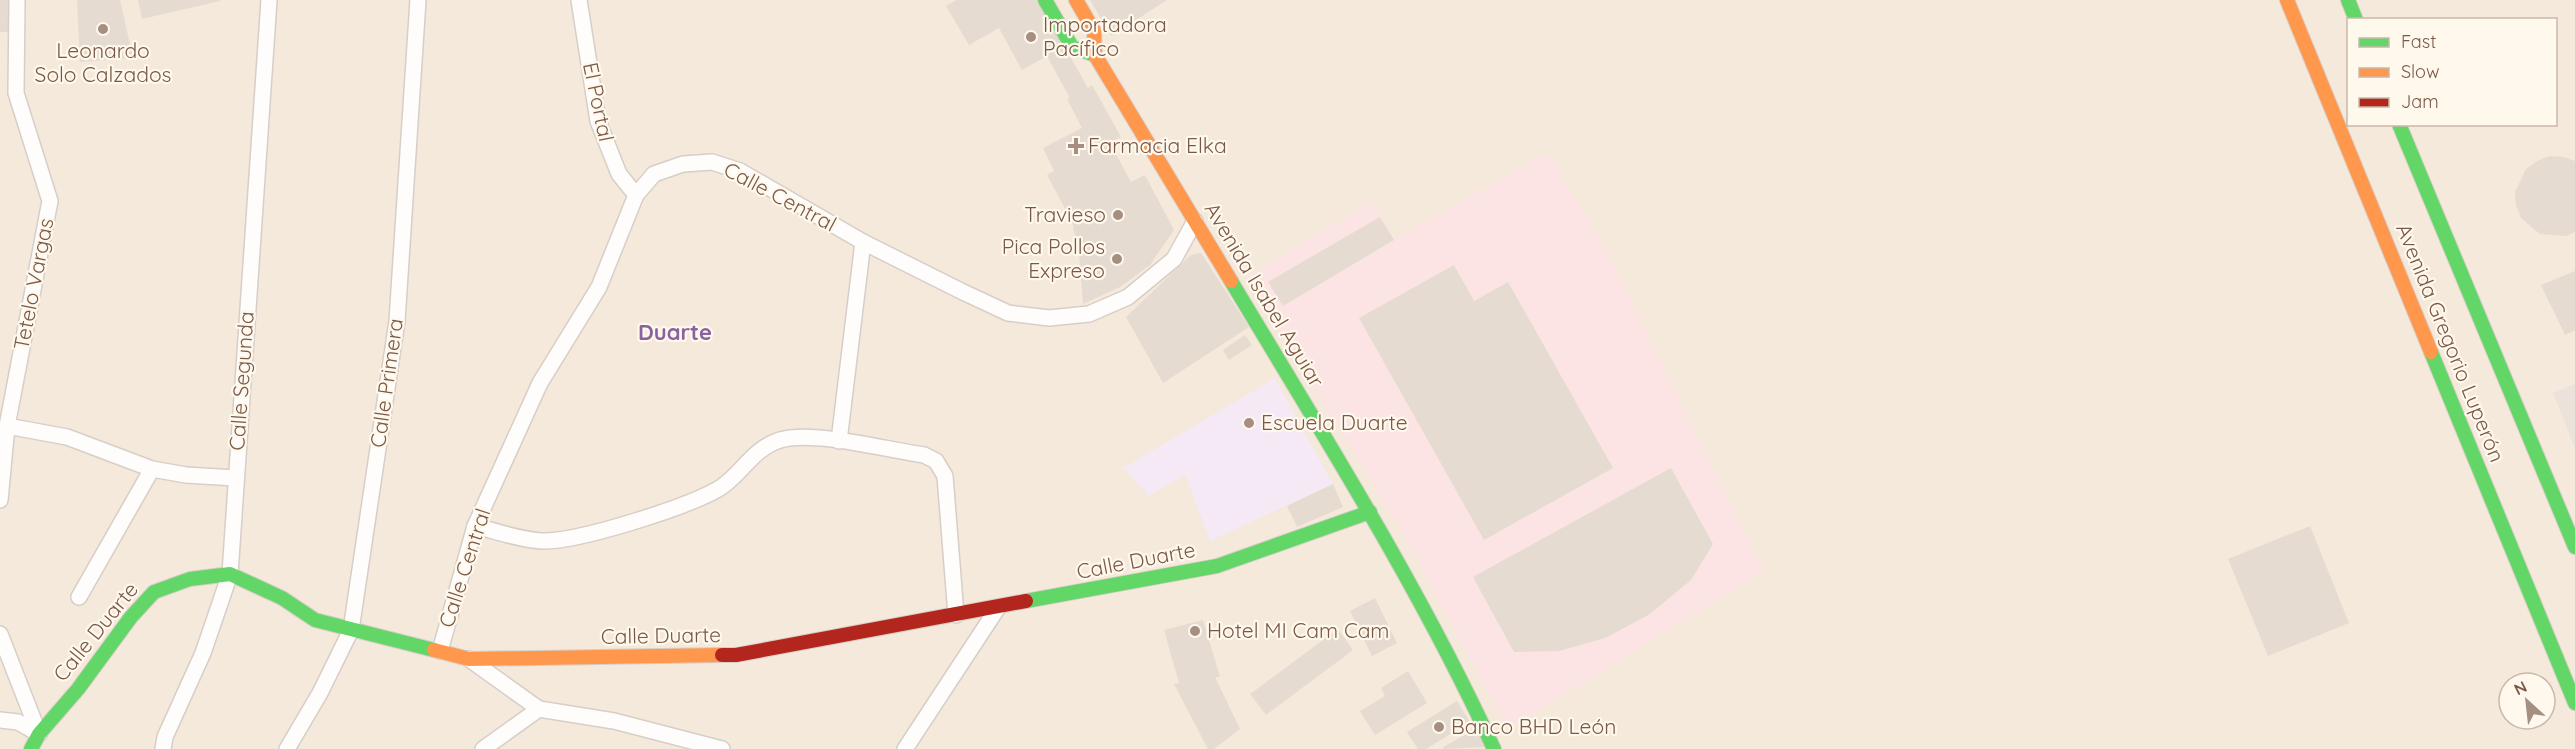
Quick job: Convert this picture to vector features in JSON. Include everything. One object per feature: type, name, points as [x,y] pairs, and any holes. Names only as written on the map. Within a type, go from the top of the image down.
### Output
[{"type":"main road","points":[[1045,0],[1072,46],[1095,55]]},
{"type":"main road","name":"Avenida Isabel Aguiar","points":[[1076,0],[1094,31],[1095,55],[1370,512],[1465,686],[1494,749]]},
{"type":"main road","name":"Avenida Gregorio Luperón","points":[[2287,0],[2575,703]]},
{"type":"main road","points":[[2348,0],[2355,18]]},
{"type":"main road","name":"Avenida Gregorio Luperón","points":[[2400,126],[2575,547]]},
{"type":"main road","name":"Calle Duarte","points":[[31,749],[39,734],[78,689],[130,618],[154,592],[190,579],[230,574],[282,598],[315,620],[469,659],[736,656],[997,609],[1217,566],[1370,512]]},
{"type":"street","name":"Tetelo Vargas","points":[[0,500],[4,436],[50,201],[16,93],[17,0]]},
{"type":"street","name":"Calle Segunda","points":[[163,749],[165,737],[203,652],[230,574],[269,0]]},
{"type":"street","name":"Calle Primera","points":[[286,749],[320,693],[351,630],[397,321],[418,0]]},
{"type":"street","name":"El Portal","points":[[579,0],[598,121],[619,174],[636,195]]},
{"type":"street","name":"Calle Central","points":[[440,651],[475,526],[540,383],[599,287],[636,195],[654,174],[683,164],[712,162],[740,171],[863,242],[1008,313],[1049,318],[1089,314],[1128,297],[1174,259],[1194,221]]},
{"type":"street","points":[[839,441],[863,242]]},
{"type":"street","points":[[4,436],[67,437],[152,469],[186,475],[235,478]]},
{"type":"street","points":[[475,526],[542,541],[574,536],[667,511],[723,486],[762,448],[779,440],[795,437],[839,441],[924,455],[941,468],[946,489],[957,615]]},
{"type":"street","points":[[79,597],[152,469]]},
{"type":"street","points":[[905,749],[997,609]]},
{"type":"street","points":[[0,634],[39,734]]},
{"type":"street","points":[[469,659],[539,709],[614,721],[722,749]]},
{"type":"street","points":[[483,749],[539,709]]},
{"type":"street","points":[[0,720],[18,722],[39,734]]},
{"type":"shaded area","points":[[0,0],[2575,0],[2575,749],[0,749]]},
{"type":"shaded area","points":[[1548,152],[1606,250],[1764,571],[1508,729],[1398,525],[1246,277],[1371,202],[1395,239]]},
{"type":"shaded area","name":"Escuela Duarte","points":[[1275,378],[1333,484],[1210,541],[1185,475],[1149,496],[1123,468]]},
{"type":"shaded area","points":[[2575,384],[2575,448],[2553,393]]},
{"type":"building","points":[[0,0],[11,0],[8,32],[0,32]]},
{"type":"building","name":"Leonardo Solo Calzados","points":[[77,0],[120,0],[133,58],[80,62]]},
{"type":"building","points":[[138,0],[220,0],[220,1],[142,19]]},
{"type":"building","points":[[957,0],[1038,0],[1088,88],[1092,85],[1121,137],[1110,143],[1131,182],[1145,175],[1174,230],[1150,265],[1120,287],[1083,304],[1079,253],[1072,222],[1047,175],[1054,171],[1043,148],[1082,128],[1067,99],[1070,98],[1047,56],[1022,70],[999,28],[969,45],[946,6]]},
{"type":"building","points":[[1090,0],[1167,0],[1111,36]]},
{"type":"building","points":[[2550,156],[2575,161],[2575,232],[2566,236],[2540,234],[2521,218],[2516,205],[2515,192],[2526,169]]},
{"type":"building","points":[[1380,217],[1394,240],[1283,306],[1268,282]]},
{"type":"building","points":[[1201,253],[1249,327],[1163,383],[1126,317],[1191,255]]},
{"type":"building","points":[[1454,265],[1474,301],[1508,282],[1613,468],[1484,540],[1359,318]]},
{"type":"building","points":[[2575,271],[2575,330],[2565,335],[2541,285]]},
{"type":"building","points":[[1245,335],[1252,345],[1229,360],[1223,350]]},
{"type":"building","points":[[1671,468],[1713,544],[1691,580],[1650,614],[1605,638],[1559,651],[1514,652],[1473,577]]},
{"type":"building","points":[[1333,484],[1343,507],[1297,527],[1287,506]]},
{"type":"building","points":[[2310,526],[2349,623],[2268,656],[2228,559]]},
{"type":"building","points":[[1375,598],[1397,643],[1372,656],[1350,611]]},
{"type":"building","points":[[1203,620],[1220,677],[1215,677],[1240,729],[1214,749],[1208,749],[1174,684],[1179,683],[1164,630]]},
{"type":"building","points":[[1338,629],[1353,650],[1266,715],[1250,694]]},
{"type":"building","points":[[1408,671],[1427,703],[1375,735],[1360,711],[1385,696],[1381,688]]},
{"type":"building","name":"Banco BHD León","points":[[1457,701],[1470,722],[1426,749],[1418,749],[1407,732]]},
{"type":"building","points":[[1476,729],[1486,747],[1444,749],[1443,747]]},
{"type":"traffic: fast","points":[[1045,0],[1072,47],[1095,55]]},
{"type":"traffic: fast","points":[[2348,0],[2355,18]]},
{"type":"traffic: fast","points":[[2400,126],[2575,547]]},
{"type":"traffic: fast","points":[[1231,281],[1402,570],[1465,688],[1494,749]]},
{"type":"traffic: fast","points":[[2431,352],[2575,703]]},
{"type":"traffic: fast","points":[[1026,601],[1217,566],[1370,512]]},
{"type":"traffic: fast","points":[[31,749],[39,734],[78,689],[131,617],[154,592],[190,579],[230,574],[282,598],[315,620],[434,650]]},
{"type":"traffic: slow","points":[[1076,0],[1094,31],[1095,55],[1231,281]]},
{"type":"traffic: slow","points":[[2287,0],[2431,352]]},
{"type":"traffic: slow","points":[[434,650],[469,659],[722,655]]},
{"type":"traffic: jam","points":[[722,655],[736,655],[1026,601]]},
{"type":"place","name":"Leonardo Solo Calzados","points":[[103,29]]},
{"type":"place","name":"Importadora Pacífico","points":[[1031,37]]},
{"type":"place","name":"Farmacia Elka","points":[[1076,146]]},
{"type":"place","name":"Travieso","points":[[1118,215]]},
{"type":"place","name":"Pica Pollos Expreso","points":[[1117,259]]},
{"type":"place","name":"Escuela Duarte","points":[[1249,423]]},
{"type":"place","name":"Hotel MI Cam Cam","points":[[1195,631]]},
{"type":"place","name":"Banco BHD León","points":[[1439,727]]},
{"type":"district","name":"Duarte","points":[[675,332]]}]
